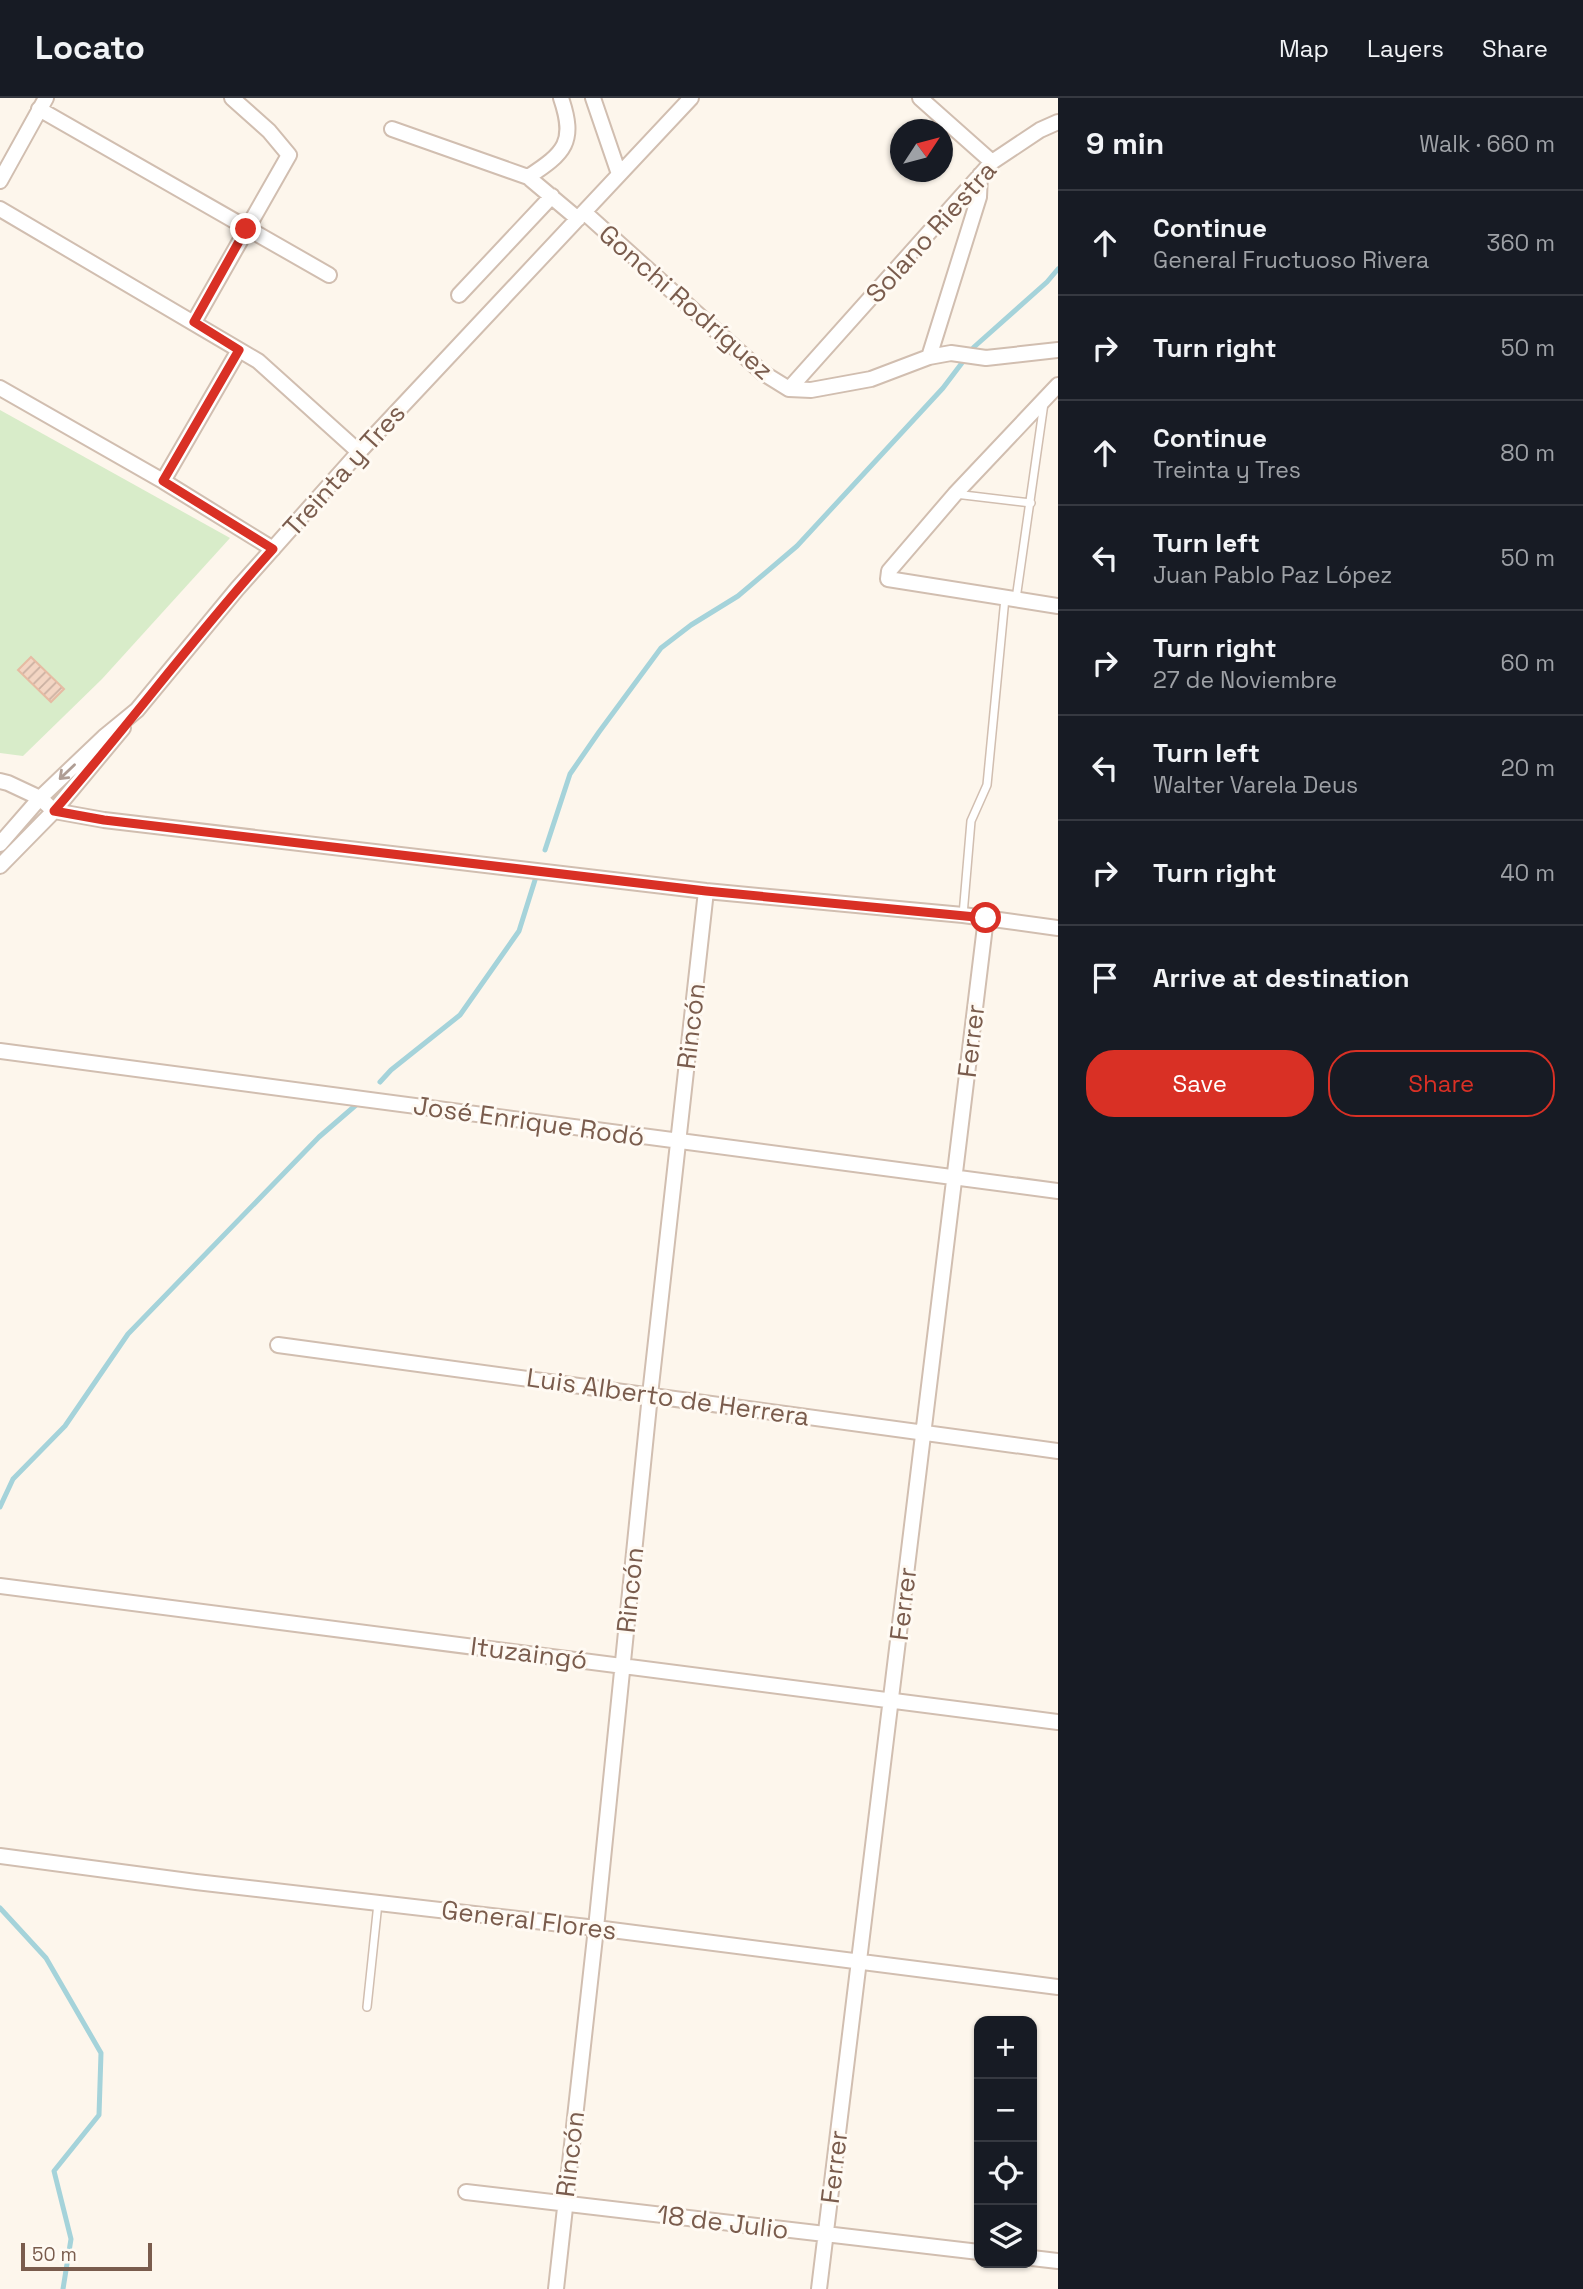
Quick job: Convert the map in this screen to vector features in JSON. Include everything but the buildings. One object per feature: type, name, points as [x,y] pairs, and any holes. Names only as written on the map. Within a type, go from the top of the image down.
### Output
[{"type":"street","points":[[194,322],[289,155],[270,131],[232,98]]},
{"type":"street","points":[[528,177],[563,151],[569,134],[561,98]]},
{"type":"street","points":[[593,98],[619,174]]},
{"type":"street","name":"Treinta y Tres","points":[[0,844],[40,798],[104,737],[137,710],[237,589],[359,452],[691,98]]},
{"type":"street","points":[[920,98],[992,162]]},
{"type":"street","points":[[0,181],[43,104],[246,229],[330,275]]},
{"type":"street","name":"Solano Riestra","points":[[789,389],[992,162],[1040,130],[1058,122]]},
{"type":"street","name":"Gonchi Rodríguez","points":[[392,129],[528,177],[581,216],[763,373],[789,389]]},
{"type":"street","points":[[929,357],[979,197],[980,175]]},
{"type":"street","points":[[459,295],[552,196]]},
{"type":"street","points":[[0,209],[194,322],[273,373],[359,452]]},
{"type":"street","points":[[163,481],[239,350]]},
{"type":"street","points":[[789,389],[811,390],[871,379],[929,357],[951,353],[986,358],[1058,350]]},
{"type":"street","points":[[1058,385],[955,494],[889,571],[888,579],[1058,606]]},
{"type":"street","points":[[0,388],[163,481],[273,549]]},
{"type":"street","points":[[0,866],[54,811],[110,747],[137,710]]},
{"type":"street","points":[[0,781],[40,798],[54,811],[104,820],[706,891],[963,915],[1058,928]]},
{"type":"street","points":[[0,825],[20,819],[35,831]]},
{"type":"street","name":"Rincón","points":[[556,2289],[677,1141],[706,891]]},
{"type":"street","name":"Ferrer","points":[[819,2289],[986,918]]},
{"type":"street","name":"José Enrique Rodó","points":[[0,1051],[1058,1191]]},
{"type":"street","name":"Luis Alberto de Herrera","points":[[278,1345],[1058,1451]]},
{"type":"street","name":"Ituzaingó","points":[[0,1586],[1058,1722]]},
{"type":"street","name":"General Flores","points":[[0,1856],[1058,1987]]},
{"type":"street","name":"18 de Julio","points":[[466,2192],[974,2251]]},
{"type":"street","points":[[1037,2259],[1058,2261]]},
{"type":"lane","points":[[963,915],[971,821],[987,785],[1010,599],[1031,503],[1044,399]]},
{"type":"lane","points":[[955,494],[1031,503]]},
{"type":"lane","points":[[366,2007],[378,1903]]},
{"type":"green space","points":[[0,410],[230,538],[102,679],[23,756],[0,753]]},
{"type":"waterway","points":[[545,850],[570,774],[661,648],[691,625],[738,596],[797,546],[943,388],[974,347],[1058,269]]},
{"type":"waterway","points":[[380,1082],[391,1070],[460,1015],[519,931],[535,880]]},
{"type":"waterway","points":[[0,1507],[13,1479],[65,1426],[128,1334],[319,1137],[356,1105]]},
{"type":"waterway","points":[[0,1908],[46,1958],[101,2053],[99,2115],[54,2171],[71,2239],[63,2289]]},
{"type":"route","points":[[246,229],[194,322],[239,350],[163,481],[273,549],[54,811],[104,820],[706,891],[986,918]]}]
